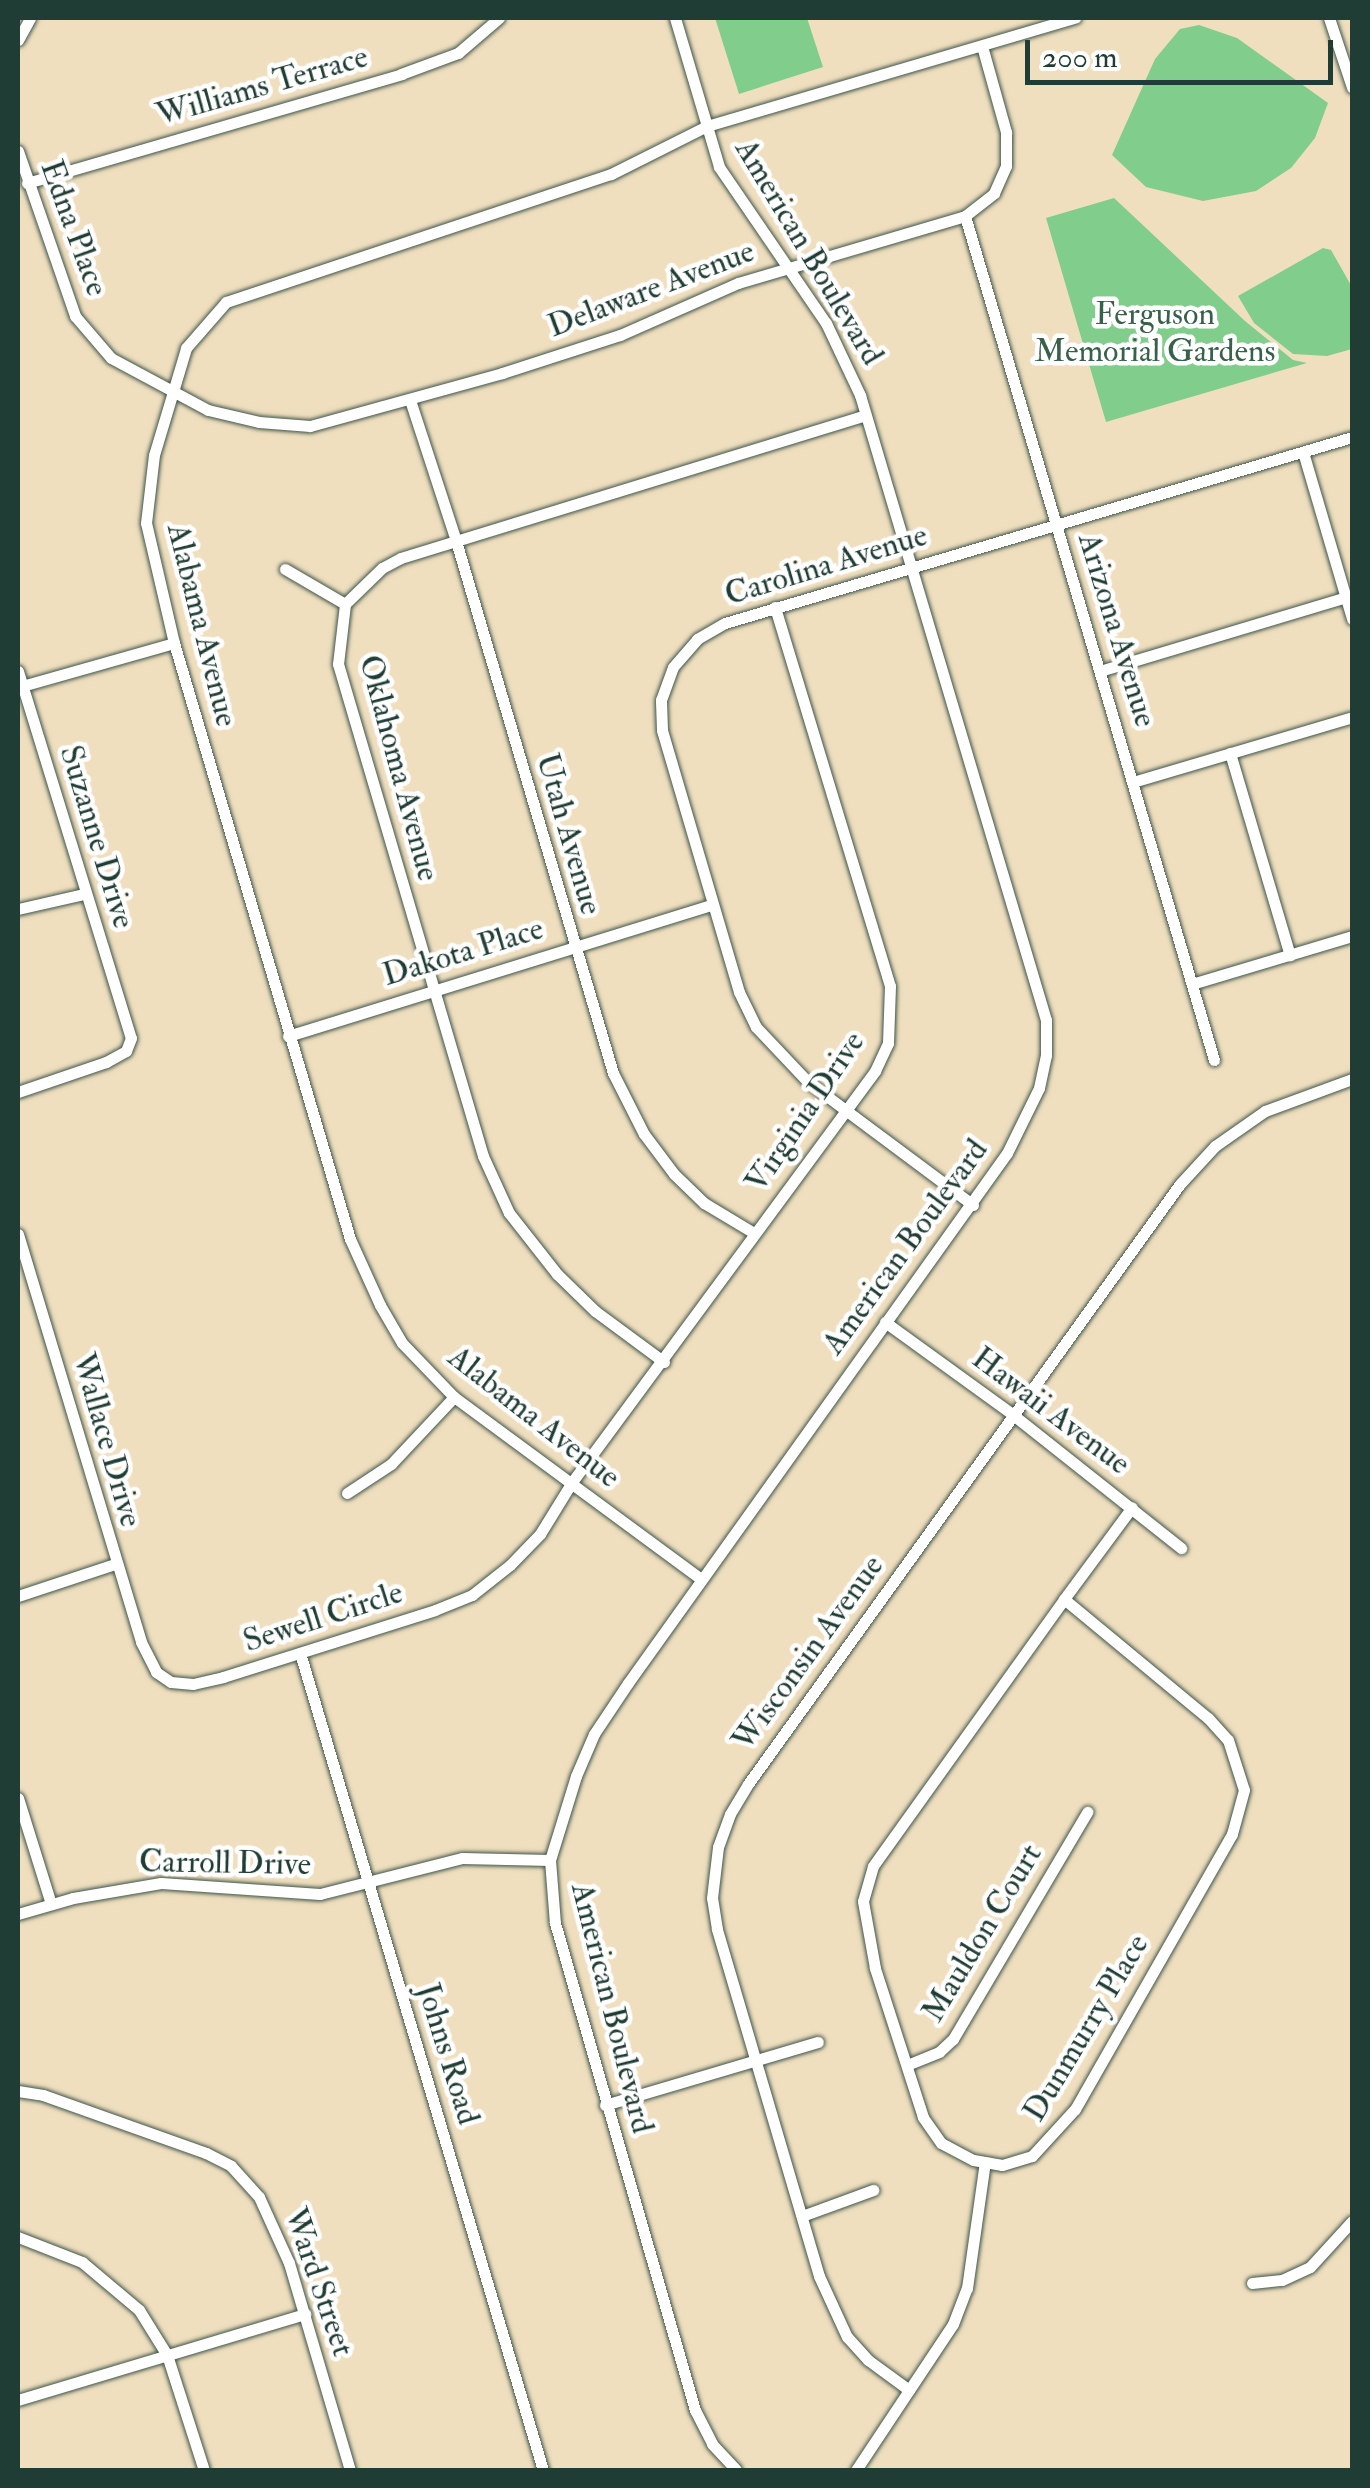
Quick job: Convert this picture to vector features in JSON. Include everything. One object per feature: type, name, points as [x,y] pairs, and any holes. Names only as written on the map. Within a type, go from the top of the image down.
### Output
[{"type":"street","points":[[18,40],[30,18]]},
{"type":"street","name":"Williams Terrace","points":[[27,183],[401,74],[458,53],[499,18]]},
{"type":"street","name":"American Boulevard","points":[[675,18],[719,167],[850,369],[1046,1020],[1046,1055],[1039,1088],[1017,1138],[594,1734],[576,1776],[550,1860],[555,1923],[695,2410],[712,2444],[736,2470]]},
{"type":"street","name":"Alabama Avenue","points":[[701,1579],[454,1397],[402,1342],[380,1305],[350,1239],[174,642],[146,523],[154,455],[186,348],[226,302],[612,174],[707,126],[1075,18]]},
{"type":"street","points":[[1330,18],[1352,87]]},
{"type":"street","name":"Delaware Avenue","points":[[174,392],[208,410],[258,422],[310,426],[410,400],[620,335],[787,267],[964,216],[994,193],[1006,166],[1008,147],[982,46]]},
{"type":"street","name":"Edna Place","points":[[18,151],[61,285],[90,338],[112,358],[174,392]]},
{"type":"street","name":"Arizona Avenue","points":[[964,216],[1214,1060]]},
{"type":"street","name":"Utah Avenue","points":[[410,400],[456,541],[573,948],[613,1072],[644,1134],[674,1174],[704,1203],[754,1233]]},
{"type":"street","points":[[285,568],[345,604],[382,568],[456,541],[866,416]]},
{"type":"street","name":"Carolina Avenue","points":[[973,1205],[781,1057],[756,1027],[739,992],[662,730],[661,700],[673,667],[697,639],[725,623],[775,606],[1352,437]]},
{"type":"street","points":[[1303,452],[1352,619]]},
{"type":"street","points":[[1100,671],[1346,597]]},
{"type":"street","name":"Oklahoma Avenue","points":[[345,604],[338,664],[483,1156],[510,1213],[570,1286],[664,1362]]},
{"type":"street","name":"Virginia Drive","points":[[572,1482],[664,1362],[875,1070],[888,1042],[890,986],[775,606]]},
{"type":"street","points":[[22,686],[174,642]]},
{"type":"street","name":"Suzanne Drive","points":[[18,671],[84,894],[128,1018],[131,1038],[126,1051],[18,1092]]},
{"type":"street","points":[[1133,782],[1352,717]]},
{"type":"street","points":[[1230,753],[1290,955]]},
{"type":"street","points":[[18,910],[84,894]]},
{"type":"street","name":"Dakota Place","points":[[288,1036],[712,905]]},
{"type":"street","points":[[1192,984],[1352,936]]},
{"type":"street","name":"Wisconsin Avenue","points":[[909,2390],[868,2360],[846,2336],[824,2292],[755,2062],[712,1898],[718,1847],[730,1814],[1165,1203],[1215,1146],[1264,1111],[1352,1079]]},
{"type":"street","name":"Wallace Drive","points":[[18,1234],[115,1564],[18,1596]]},
{"type":"street","name":"Hawaii Avenue","points":[[885,1322],[1012,1414],[1182,1548]]},
{"type":"street","points":[[347,1494],[391,1464],[454,1397]]},
{"type":"street","name":"Sewell Circle","points":[[115,1564],[156,1672],[170,1682],[192,1684],[300,1653],[472,1594],[510,1565],[540,1534],[572,1482]]},
{"type":"street","points":[[856,2470],[938,2352],[967,2288],[985,2162],[941,2143],[923,2116],[865,1927],[867,1883],[873,1866],[1132,1507]]},
{"type":"street","name":"Dunmurry Place","points":[[985,2162],[1002,2165],[1032,2156],[1075,2109],[1232,1834],[1244,1790],[1228,1740],[1208,1718],[1064,1600]]},
{"type":"street","name":"Johns Road","points":[[300,1653],[544,2470]]},
{"type":"street","points":[[18,1798],[51,1904]]},
{"type":"street","name":"Mauldon Court","points":[[906,2065],[939,2052],[953,2040],[1087,1812]]},
{"type":"street","name":"Carroll Drive","points":[[18,1914],[161,1883],[320,1894],[462,1858],[550,1860]]},
{"type":"street","points":[[605,2104],[818,2042]]},
{"type":"street","name":"Ward Street","points":[[18,2091],[43,2095],[176,2141],[231,2166],[259,2198],[276,2229],[350,2470]]},
{"type":"street","points":[[802,2216],[873,2190]]},
{"type":"street","points":[[1252,2283],[1297,2275],[1321,2257],[1352,2221]]},
{"type":"street","points":[[18,2236],[82,2262],[140,2310],[167,2355],[204,2470]]},
{"type":"street","points":[[18,2400],[305,2314]]},
{"type":"green space","points":[[715,18],[807,18],[823,67],[739,94]]},
{"type":"green space","points":[[1199,25],[1237,38],[1328,103],[1315,138],[1291,168],[1256,191],[1203,201],[1146,187],[1112,155],[1155,59],[1180,29]]},
{"type":"green space","name":"Ferguson Memorial Gardens","points":[[1114,198],[1245,321],[1293,360],[1307,363],[1106,422],[1046,218]]},
{"type":"green space","points":[[1323,248],[1331,250],[1352,287],[1352,349],[1327,356],[1293,354],[1254,323],[1238,296]]}]
